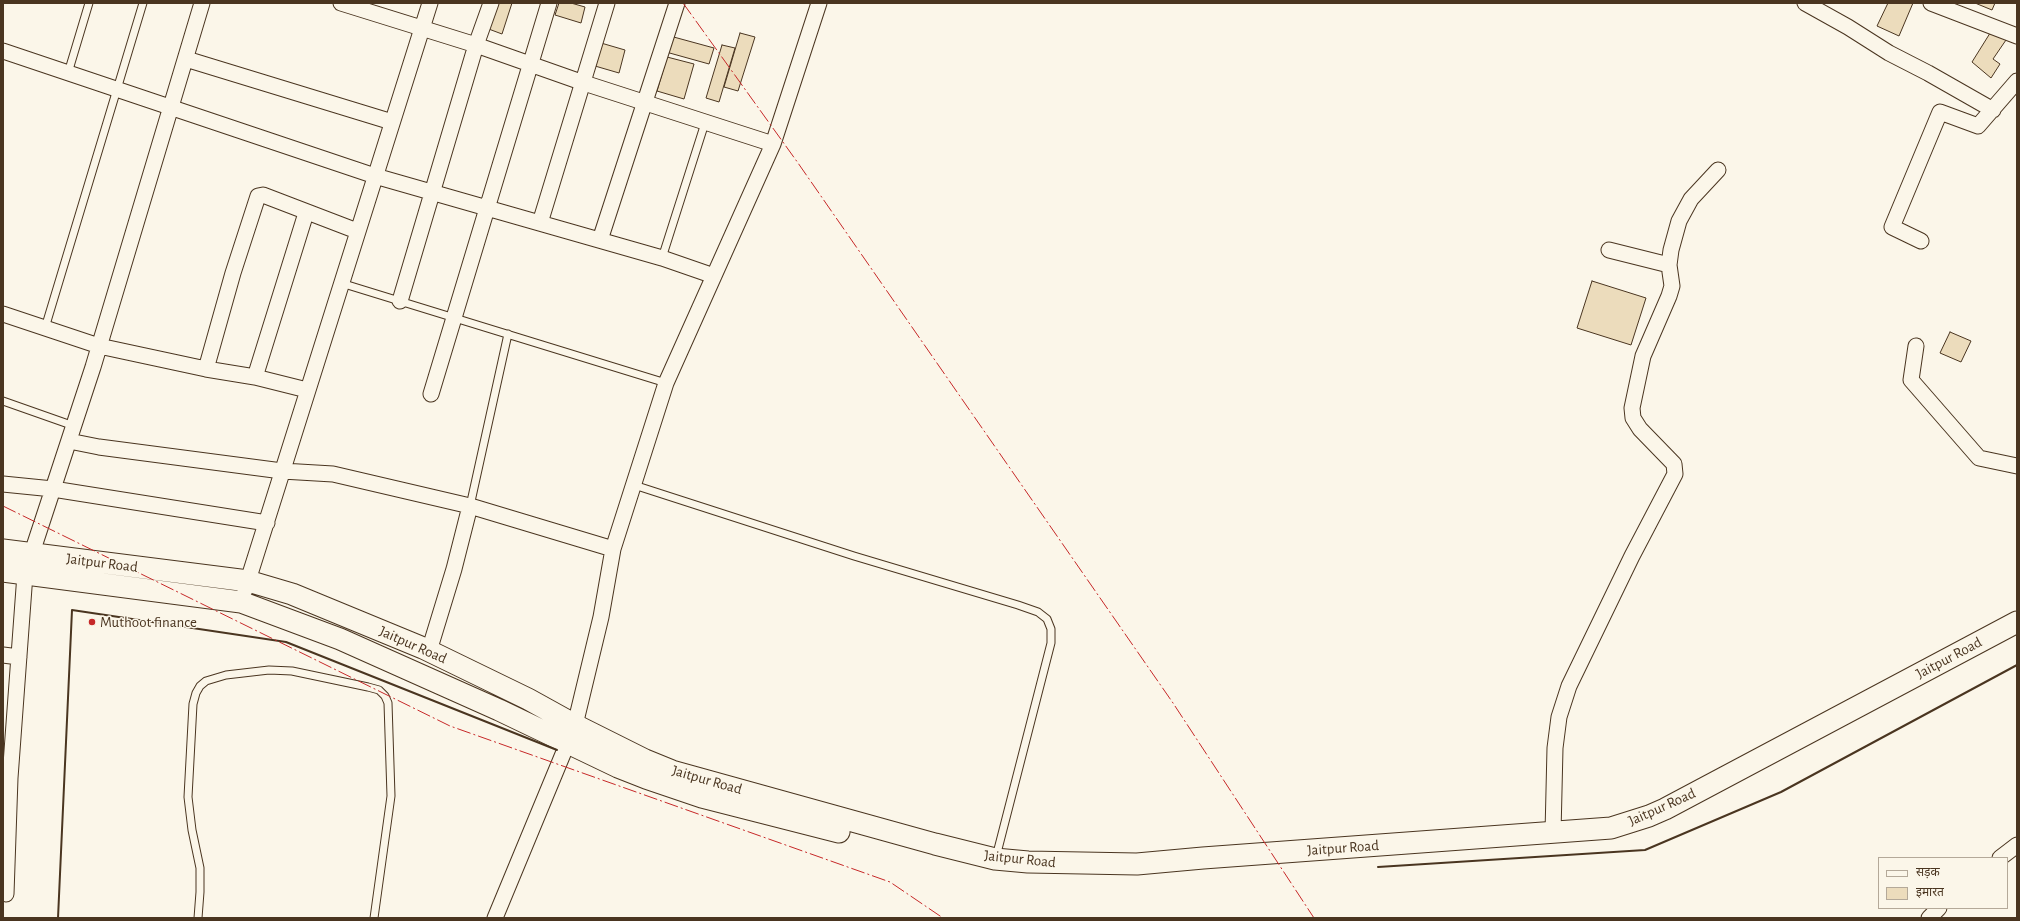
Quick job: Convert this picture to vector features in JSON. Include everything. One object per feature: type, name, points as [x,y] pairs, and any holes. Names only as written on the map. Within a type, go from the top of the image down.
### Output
[{"type":"street","points":[[6,894],[8,742],[19,657],[25,574],[30,554],[74,426],[99,346],[202,3]]},
{"type":"street","points":[[341,3],[476,45],[531,65],[773,144]]},
{"type":"street","points":[[241,602],[267,523],[357,230],[430,3]]},
{"type":"street","points":[[400,301],[476,45],[491,3]]},
{"type":"street","points":[[431,394],[486,207],[550,3]]},
{"type":"street","points":[[540,223],[607,3]]},
{"type":"street","points":[[600,240],[677,3]]},
{"type":"street","points":[[495,918],[572,735],[601,617],[613,549],[666,383],[773,144],[820,3]]},
{"type":"street","points":[[1805,3],[1848,27],[1889,54],[1928,73],[1993,110]]},
{"type":"street","points":[[1931,3],[2017,36]]},
{"type":"street","points":[[3,51],[375,176],[662,258],[714,276]]},
{"type":"street","points":[[186,59],[392,122]]},
{"type":"street","points":[[1921,241],[1892,227],[1940,112],[1978,126],[2017,80]]},
{"type":"street","points":[[1553,833],[1552,788],[1559,717],[1570,686],[1632,556],[1675,474],[1674,464],[1640,429],[1633,418],[1632,408],[1643,356],[1672,286],[1669,265],[1679,221],[1691,199],[1718,170]]},
{"type":"street","points":[[206,369],[233,273],[258,196],[263,195],[306,213],[357,230]]},
{"type":"street","points":[[255,377],[306,213]]},
{"type":"street","points":[[1609,250],[1669,265]]},
{"type":"street","points":[[3,314],[99,346],[206,369],[255,377],[307,390]]},
{"type":"street","points":[[1916,346],[1911,380],[1979,458],[2017,466]]},
{"type":"street","points":[[69,441],[99,447],[282,471],[333,474],[470,506],[613,549]]},
{"type":"street","points":[[3,484],[53,489],[267,523]]},
{"type":"street","points":[[429,651],[454,569],[470,506]]},
{"type":"street","name":"Jaitpur Road","points":[[3,550],[248,581],[292,594],[429,651],[528,699],[572,735],[618,767],[702,797],[984,869],[1016,874],[1084,876],[1190,872],[1626,836],[1642,831],[2017,637]]},
{"type":"street","name":"Jaitpur Road","points":[[3,571],[241,602],[340,639],[499,710],[645,760],[672,771],[935,844],[995,859],[1028,862],[1137,864],[1610,828],[1649,816],[1801,738],[2017,622]]},
{"type":"street","points":[[3,655],[19,657]]},
{"type":"street","points":[[2001,857],[2017,844]]},
{"type":"street","points":[[1929,918],[1938,909]]},
{"type":"lane","points":[[68,73],[89,3]]},
{"type":"lane","points":[[46,328],[142,3]]},
{"type":"lane","points":[[662,258],[705,123]]},
{"type":"lane","points":[[341,283],[666,383]]},
{"type":"lane","points":[[470,506],[508,334]]},
{"type":"lane","points":[[3,401],[74,426]]},
{"type":"lane","points":[[634,485],[854,556],[1018,605],[1038,612],[1047,619],[1051,629],[1052,643],[995,859]]},
{"type":"lane","points":[[198,918],[200,868],[192,830],[188,797],[193,704],[196,693],[200,686],[213,679],[249,671],[269,670],[292,671],[379,690],[385,696],[388,703],[391,796],[374,918]]},
{"type":"building","points":[[495,3],[512,3],[502,34],[486,28]]},
{"type":"building","points":[[559,3],[571,3],[585,7],[581,23],[555,15]]},
{"type":"building","points":[[1888,3],[1913,3],[1899,36],[1877,26]]},
{"type":"building","points":[[1975,3],[1995,3],[1992,10]]},
{"type":"building","points":[[1992,30],[2006,40],[1993,59],[2000,64],[1991,78],[1972,62]]},
{"type":"building","points":[[740,33],[755,37],[738,91],[724,87]]},
{"type":"building","points":[[670,36],[714,48],[709,64],[666,52]]},
{"type":"building","points":[[601,43],[625,50],[619,73],[595,66]]},
{"type":"building","points":[[722,45],[735,48],[719,102],[706,98]]},
{"type":"building","points":[[667,57],[694,64],[684,99],[657,91]]},
{"type":"building","points":[[1592,281],[1646,298],[1631,345],[1577,328]]},
{"type":"building","points":[[1950,332],[1971,341],[1961,362],[1940,353]]},
{"type":"wall","points":[[58,918],[72,610],[286,642],[557,750]]},
{"type":"wall","points":[[1378,867],[1645,850],[1781,792],[2017,665]]},
{"type":"power","points":[[683,3],[798,163],[1173,703],[1314,918]]},
{"type":"power","points":[[3,506],[450,726],[890,882],[943,918]]},
{"type":"place","name":"Muthoot finance","points":[[92,622]]}]
